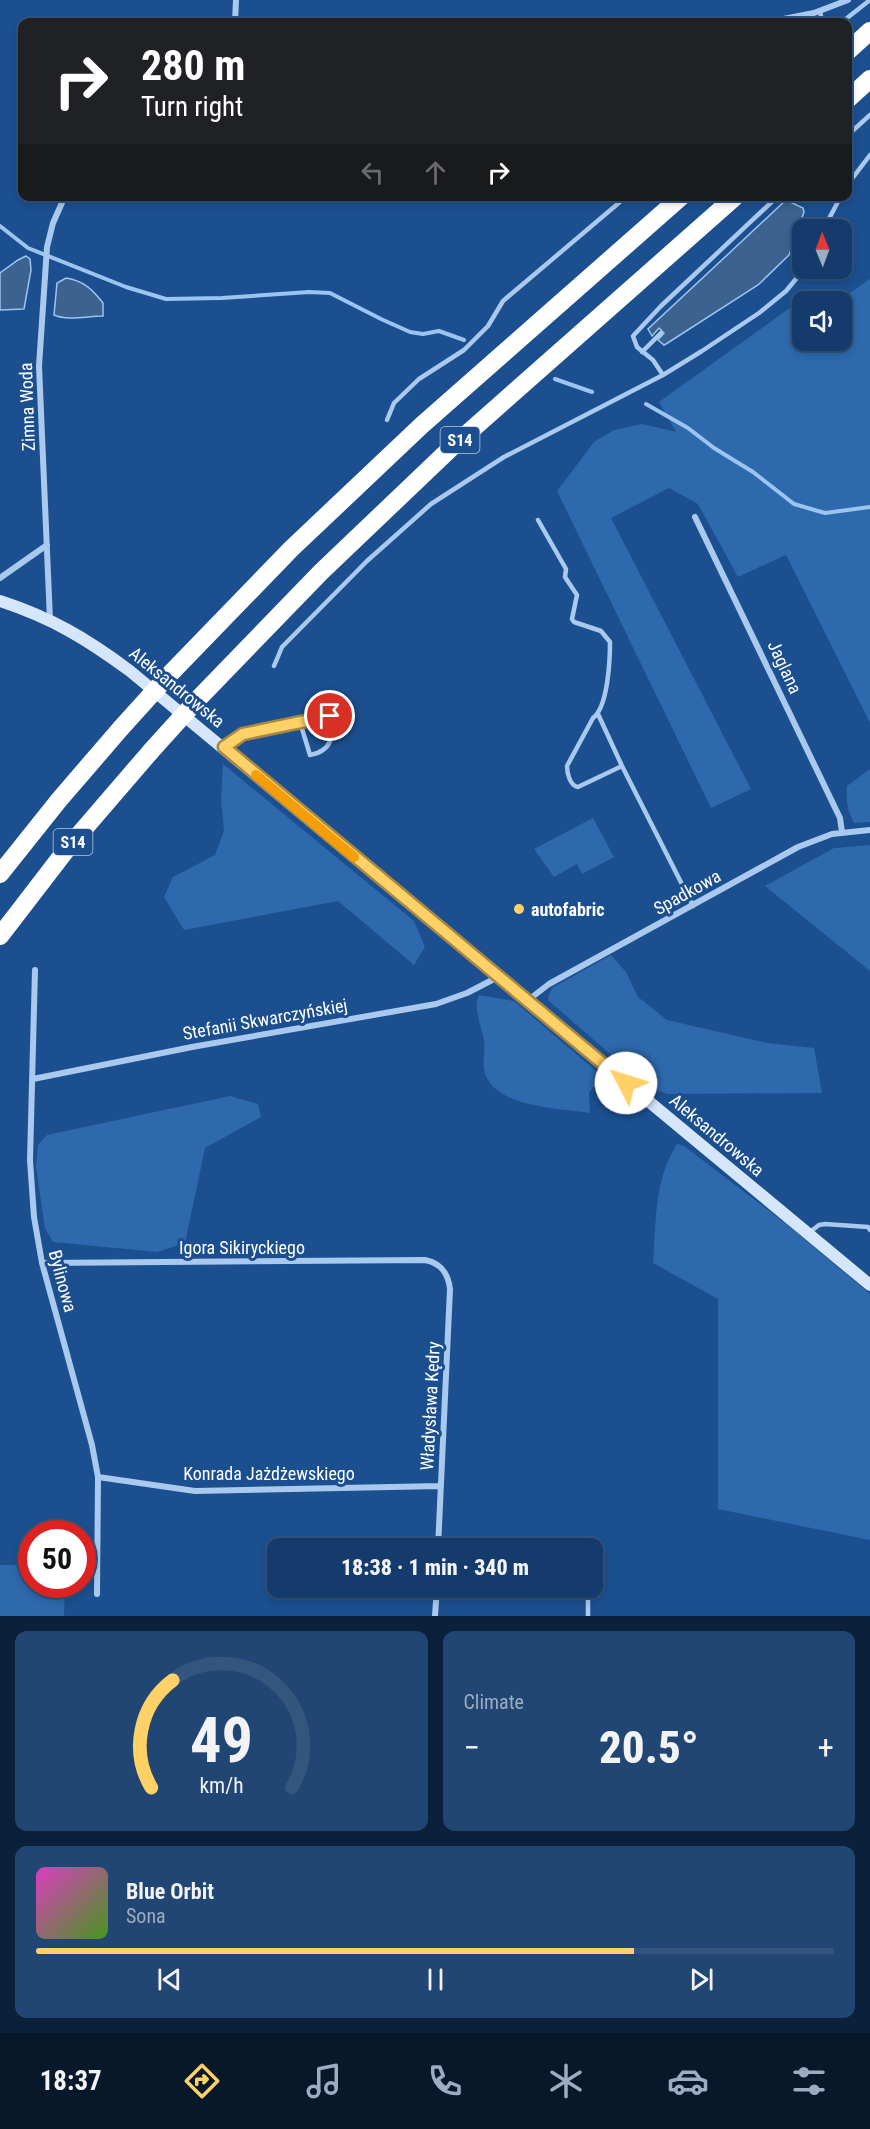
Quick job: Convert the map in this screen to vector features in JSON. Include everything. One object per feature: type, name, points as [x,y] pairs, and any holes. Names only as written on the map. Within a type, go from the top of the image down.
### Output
[{"type":"highway","points":[[852,47],[870,31]]},
{"type":"highway","points":[[852,95],[870,79]]},
{"type":"highway","name":"S14","points":[[0,874],[121,728],[291,549],[414,433],[676,201]]},
{"type":"highway","name":"S14","points":[[0,936],[70,845],[151,751],[321,572],[451,448],[730,201]]},
{"type":"main road","name":"Aleksandrowska","points":[[0,601],[51,620],[77,634],[130,670],[870,1285]]},
{"type":"street","points":[[235,18],[236,0]]},
{"type":"street","points":[[787,18],[820,11],[848,0]]},
{"type":"street","name":"Zimna Woda","points":[[51,620],[39,366],[47,247],[53,223],[63,201]]},
{"type":"street","name":"Jaglana","points":[[695,517],[840,818],[842,832]]},
{"type":"street","points":[[0,578],[48,544]]},
{"type":"street","name":"Spadkowa","points":[[527,1001],[549,984],[798,847],[842,832],[870,830]]},
{"type":"street","name":"Bylinowa","points":[[35,970],[30,1160],[34,1216],[42,1263],[92,1445],[98,1477],[97,1594]]},
{"type":"street","name":"Stefanii Skwarczyńskiej","points":[[33,1079],[192,1047],[436,1004],[467,993],[498,977]]},
{"type":"street","name":"Igora Sikiryckiego","points":[[42,1263],[425,1260],[441,1267]]},
{"type":"street","name":"Władysława Kędry","points":[[438,1538],[450,1289],[441,1267]]},
{"type":"street","name":"Konrada Jażdżewskiego","points":[[98,1477],[195,1491],[441,1486]]},
{"type":"street","points":[[435,1616],[436,1598]]},
{"type":"lane","points":[[847,18],[870,0]]},
{"type":"lane","points":[[820,11],[821,18]]},
{"type":"lane","points":[[852,131],[870,115]]},
{"type":"lane","points":[[852,179],[870,155]]},
{"type":"lane","points":[[387,420],[394,403],[419,379],[464,350],[488,326],[503,301],[621,201]]},
{"type":"lane","points":[[663,375],[653,360],[637,347],[633,336],[661,306],[773,201]]},
{"type":"lane","points":[[829,219],[838,201]]},
{"type":"lane","points":[[274,666],[282,647],[367,561],[431,504],[504,457],[663,375],[759,313],[786,291],[796,279]]},
{"type":"lane","points":[[642,352],[661,333]]},
{"type":"lane","points":[[538,520],[566,569],[565,577],[577,595],[572,619],[574,622],[601,631],[610,642],[603,704],[567,766],[567,771],[574,787],[578,787],[622,766]]},
{"type":"lane","points":[[598,714],[693,906]]},
{"type":"lane","points":[[224,747],[243,734],[300,722],[330,716],[333,730],[324,750],[310,755],[300,722]]},
{"type":"lane","points":[[808,1234],[819,1225],[825,1224],[868,1227],[870,1230]]},
{"type":"lane","points":[[588,1598],[588,1616]]},
{"type":"shaded area","points":[[785,201],[803,208],[802,219],[792,219],[792,246],[789,255],[758,285],[664,345],[658,340],[664,333],[659,328],[652,336],[648,329]]},
{"type":"shaded area","points":[[26,256],[30,259],[31,270],[24,309],[0,310],[0,273]]},
{"type":"shaded area","points":[[66,278],[87,286],[95,294],[103,303],[103,316],[71,318],[54,315],[57,283]]},
{"type":"shaded area","points":[[870,279],[870,723],[786,555],[738,577],[698,504],[669,488],[611,518],[751,789],[711,808],[557,491],[594,442],[614,430],[642,424],[676,432],[659,402],[792,306],[792,351],[852,351],[852,291]]},
{"type":"shaded area","points":[[223,764],[414,921],[425,947],[414,965],[338,901],[184,930],[164,897],[173,877],[215,855],[224,831],[221,799]]},
{"type":"shaded area","points":[[870,769],[870,822],[854,823],[848,805],[847,786]]},
{"type":"shaded area","points":[[593,818],[614,857],[582,874],[577,864],[554,877],[534,849]]},
{"type":"shaded area","points":[[870,845],[870,971],[765,886],[834,848]]},
{"type":"shaded area","points":[[611,955],[626,972],[638,997],[667,1020],[767,1043],[814,1048],[822,1093],[667,1094],[648,1087],[549,1001],[548,997],[552,988]]},
{"type":"shaded area","points":[[479,995],[514,1001],[631,1101],[617,1099],[594,1086],[589,1093],[590,1113],[532,1105],[504,1095],[493,1087],[485,1072],[484,1040],[477,1011]]},
{"type":"shaded area","points":[[230,1096],[258,1104],[261,1117],[205,1148],[185,1243],[157,1252],[53,1242],[45,1228],[36,1167],[38,1145],[47,1135]]},
{"type":"shaded area","points":[[677,1144],[684,1146],[785,1223],[870,1294],[870,1540],[718,1509],[718,1299],[653,1263],[660,1186],[669,1158]]},
{"type":"shaded area","points":[[0,1565],[18,1565],[18,1598],[65,1598],[64,1616],[0,1616]]},
{"type":"waterway","points":[[0,226],[28,248],[126,287],[166,299],[330,293],[410,332],[423,334],[439,331],[464,340]]},
{"type":"waterway","points":[[555,379],[592,392]]},
{"type":"waterway","points":[[646,404],[688,428],[714,448],[753,472],[794,504],[825,513],[870,507]]},
{"type":"slow traffic","points":[[256,775],[354,857]]},
{"type":"place","name":"autofabric","points":[[519,909]]},
{"type":"route","points":[[330,716],[243,734],[224,747],[626,1083]]}]
